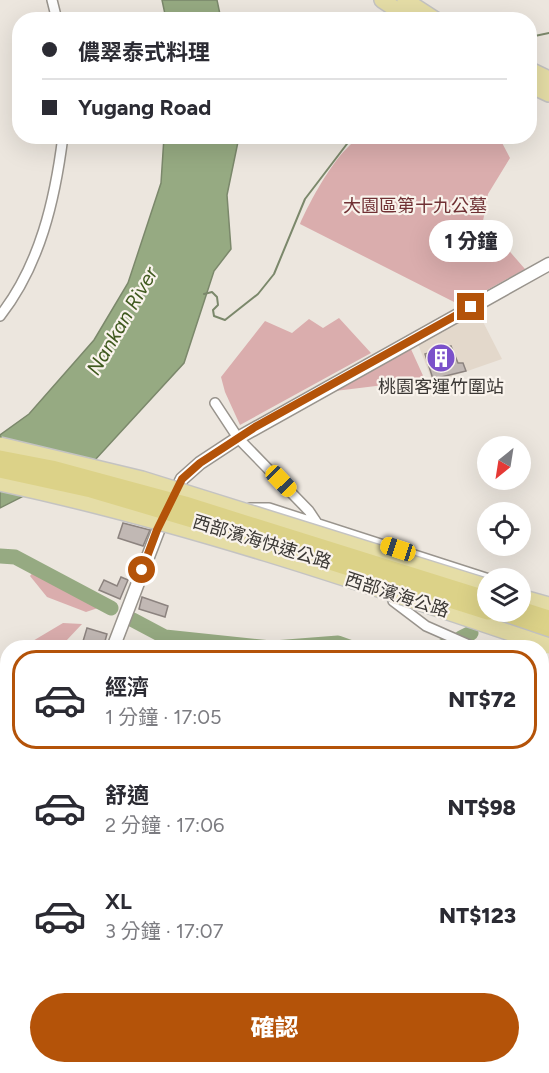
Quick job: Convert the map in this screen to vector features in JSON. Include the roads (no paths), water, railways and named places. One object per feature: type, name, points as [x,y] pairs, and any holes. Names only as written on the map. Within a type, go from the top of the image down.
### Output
[{"type":"highway","name":"西部濱海快速公路","points":[[0,458],[52,468],[185,504],[477,596]]},
{"type":"highway","name":"西部濱海快速公路","points":[[0,470],[114,497],[477,609]]},
{"type":"highway","points":[[531,612],[549,618]]},
{"type":"highway","name":"西部濱海快速公路","points":[[520,622],[549,631]]},
{"type":"main road","points":[[382,0],[400,12]]},
{"type":"main road","points":[[405,0],[424,12]]},
{"type":"main road","name":"西部濱海公路","points":[[0,445],[142,479],[477,583]]},
{"type":"main road","name":"西部濱海公路","points":[[0,483],[131,514],[220,540],[402,596],[529,640]]},
{"type":"main road","points":[[531,600],[549,605]]},
{"type":"street","points":[[0,316],[24,278],[42,238],[53,203],[62,144]]},
{"type":"street","points":[[116,640],[164,515],[182,479],[200,463],[238,438],[549,264]]},
{"type":"street","points":[[214,403],[238,438],[309,511],[317,523]]},
{"type":"street","points":[[174,495],[223,508],[269,508],[477,575]]},
{"type":"street","points":[[164,515],[218,530],[271,559],[507,640]]},
{"type":"street","points":[[531,594],[549,600]]},
{"type":"street","points":[[393,601],[426,627],[457,640]]},
{"type":"water","points":[[162,0],[217,0],[220,12],[165,12]]},
{"type":"water","name":"Nankan River","points":[[164,144],[238,144],[227,195],[231,249],[214,271],[184,363],[95,460],[0,508],[0,435],[29,414],[94,340],[128,283],[161,183]]},
{"type":"waterway","points":[[537,36],[549,33]]},
{"type":"waterway","points":[[204,294],[212,292],[217,297],[218,305],[213,310],[214,316],[225,320],[258,294],[274,274],[305,199],[347,144]]},
{"type":"waterway","points":[[0,556],[15,557],[111,608]]},
{"type":"waterway","points":[[133,620],[165,637],[194,640]]},
{"type":"waterway","points":[[461,638],[471,633]]},
{"type":"place","name":"桃園客運竹圍站","points":[[441,358]]},
{"type":"park label","name":"大園區第十九公墓","points":[[415,206]]}]
